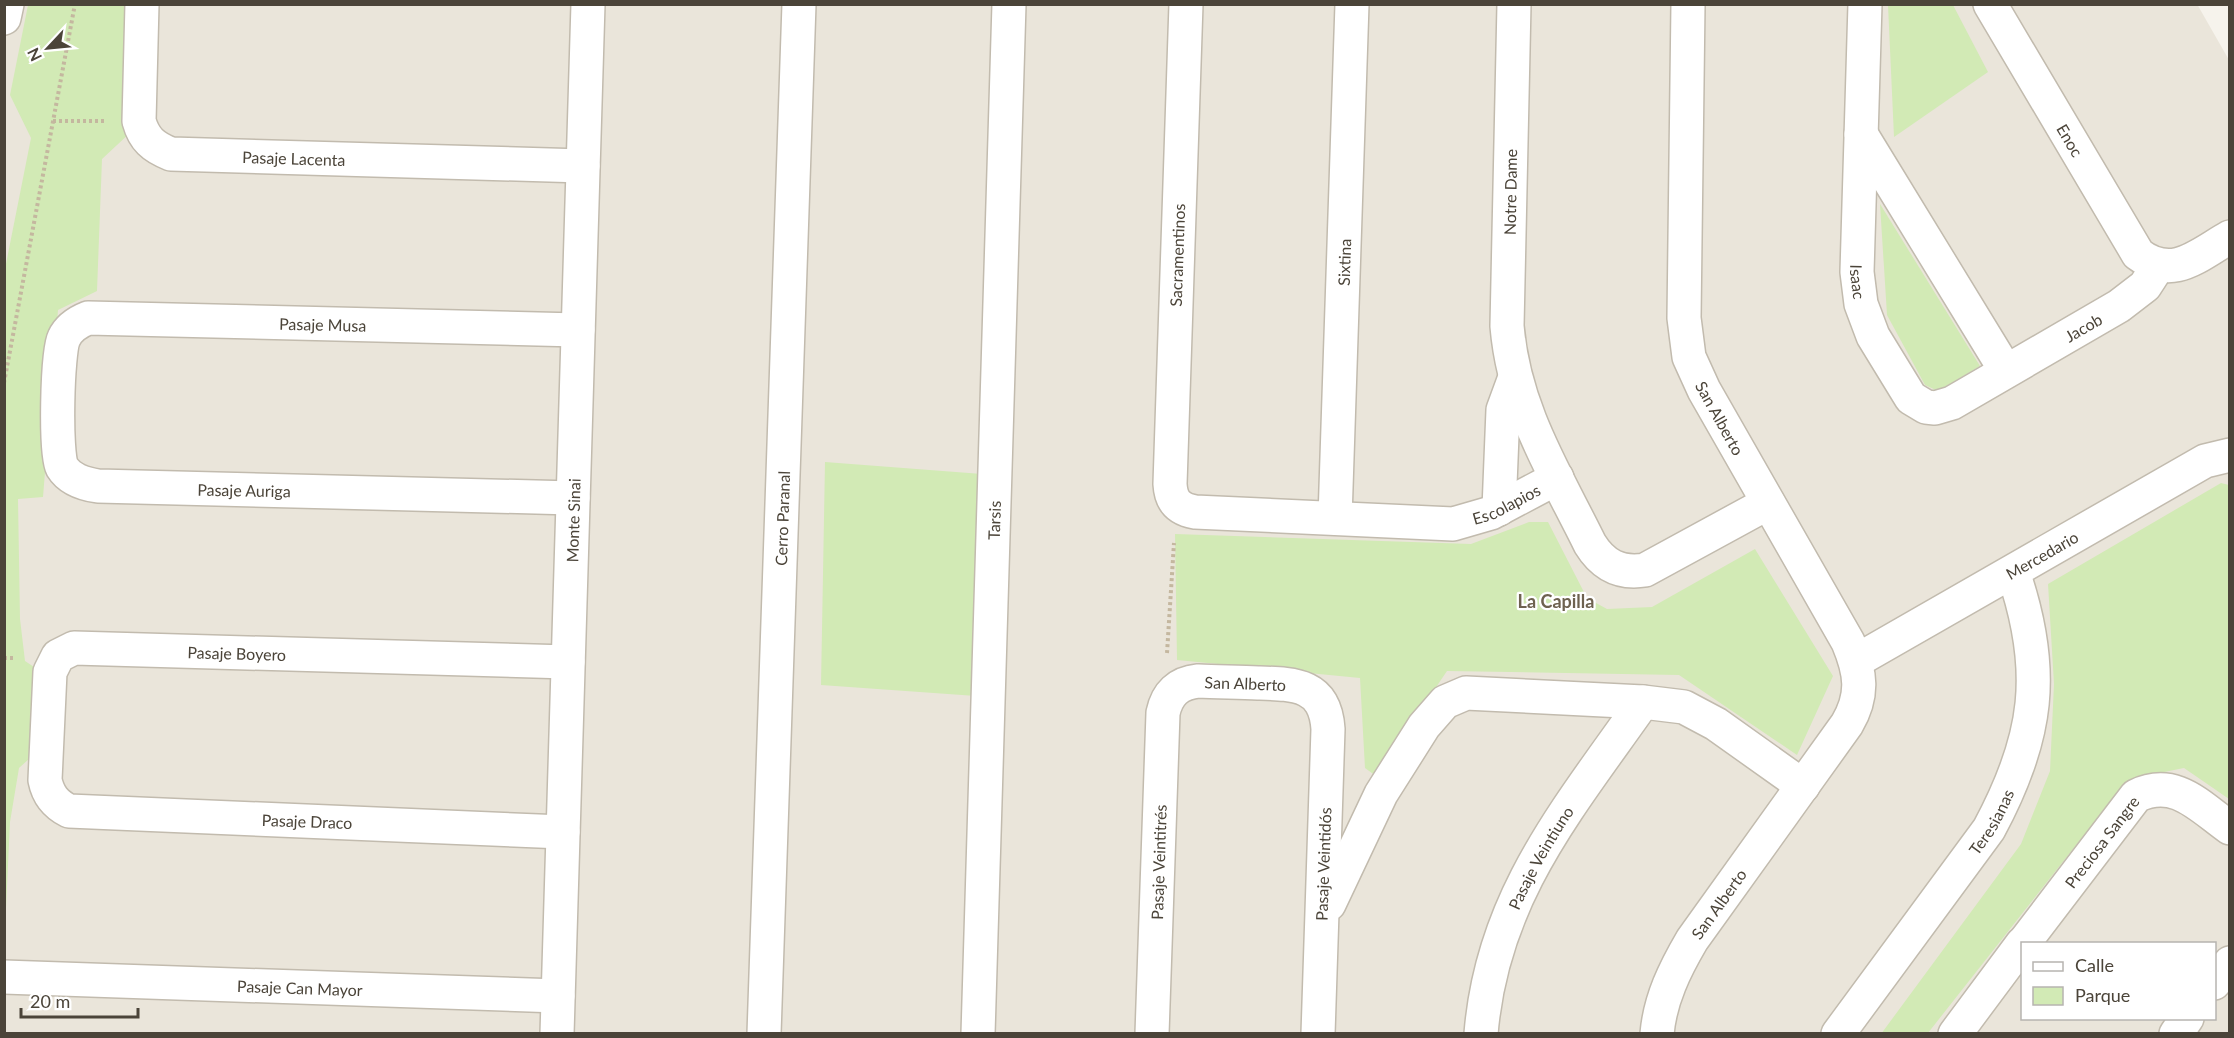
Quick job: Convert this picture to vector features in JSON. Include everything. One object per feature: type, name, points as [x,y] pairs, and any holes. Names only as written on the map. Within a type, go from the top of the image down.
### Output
[{"type":"street","points":[[4,18],[7,4]]},
{"type":"street","points":[[139,121],[142,4]]},
{"type":"street","name":"Monte Sinai","points":[[557,1034],[588,4]]},
{"type":"street","name":"Cerro Paranal","points":[[764,1034],[799,4]]},
{"type":"street","name":"Tarsis","points":[[978,1034],[1009,4]]},
{"type":"street","name":"Sacramentinos","points":[[1176,504],[1170,494],[1170,483],[1186,4]]},
{"type":"street","name":"Sixtina","points":[[1335,518],[1352,4]]},
{"type":"street","name":"Notre Dame","points":[[1514,4],[1507,326],[1514,380],[1527,417],[1557,478]]},
{"type":"street","name":"San Alberto","points":[[1657,1034],[1664,998],[1676,968],[1692,940],[1803,786],[1855,709],[1860,692],[1856,662],[1848,642],[1696,374],[1685,337],[1688,4]]},
{"type":"street","name":"Isaac","points":[[1864,4],[1857,272],[1861,304],[1873,336],[1905,392],[1911,399],[1926,407]]},
{"type":"street","name":"Enoc","points":[[1990,4],[2131,245],[2138,254],[2158,266]]},
{"type":"street","name":"Pasaje Lacenta","points":[[139,121],[142,134],[152,144],[184,156],[583,166]]},
{"type":"street","points":[[1861,134],[2006,371]]},
{"type":"street","points":[[2158,266],[2182,265],[2229,237]]},
{"type":"street","name":"Jacob","points":[[1926,407],[1944,407],[2132,296],[2145,286],[2158,266]]},
{"type":"street","name":"Pasaje Musa","points":[[70,329],[78,322],[99,317],[578,330]]},
{"type":"street","name":"Pasaje Auriga","points":[[70,329],[63,339],[60,353],[57,450],[63,469],[87,485],[573,498]]},
{"type":"street","name":"Notre Dame","points":[[1499,509],[1503,410],[1514,380]]},
{"type":"street","name":"Mercedario","points":[[1856,662],[2205,461],[2229,455]]},
{"type":"street","name":"Escolapios","points":[[1176,504],[1185,510],[1195,512],[1453,524],[1479,519],[1557,478],[1595,553],[1613,567],[1624,571],[1645,570],[1655,566],[1768,502]]},
{"type":"street","name":"Teresianas","points":[[1838,1034],[1989,829],[2022,759],[2031,720],[2034,681],[2032,644],[2025,607],[2013,572]]},
{"type":"street","name":"Pasaje Boyero","points":[[55,802],[48,792],[45,780],[50,672],[58,656],[74,648],[568,662]]},
{"type":"street","name":"San Alberto","points":[[1172,692],[1188,682],[1198,681],[1299,686],[1317,697]]},
{"type":"street","name":"Pasaje Veintitrés","points":[[1152,1034],[1163,714],[1165,702],[1172,692]]},
{"type":"street","points":[[1322,925],[1335,888],[1381,794],[1424,726],[1444,702],[1455,696],[1479,692],[1644,702],[1684,707],[1700,714],[1803,786]]},
{"type":"street","name":"Pasaje Veintidós","points":[[1317,697],[1327,718],[1318,1034]]},
{"type":"street","name":"Pasaje Veintiuno","points":[[1481,1034],[1487,988],[1497,945],[1525,876],[1544,843],[1644,702]]},
{"type":"street","name":"Preciosa Sangre","points":[[2025,942],[2136,796],[2158,788],[2172,790],[2185,796],[2229,828]]},
{"type":"street","points":[[1325,800],[1354,803],[1381,794]]},
{"type":"street","name":"Pasaje Draco","points":[[55,802],[69,811],[78,812],[563,832]]},
{"type":"street","name":"Preciosa Sangre","points":[[1955,1034],[2021,947]]},
{"type":"street","points":[[2216,980],[2229,963]]},
{"type":"street","name":"Pasaje Can Mayor","points":[[4,977],[558,996]]},
{"type":"street","points":[[2176,1034],[2186,1020]]},
{"type":"path","points":[[4,383],[75,4]]},
{"type":"path","points":[[53,121],[139,121]]},
{"type":"path","points":[[1172,692],[1167,662],[1176,504]]},
{"type":"shaded area","points":[[2197,4],[2229,60],[2229,1033],[5,1034],[5,5]]},
{"type":"green space","points":[[28,5],[137,5],[132,131],[102,159],[97,291],[58,310],[43,497],[18,499],[20,619],[25,661],[37,669],[30,758],[19,768],[10,822],[5,930],[4,274],[31,138],[10,95]]},
{"type":"green space","points":[[1888,5],[1953,5],[1988,72],[1894,137]]},
{"type":"green space","points":[[1880,204],[1980,366],[1938,391],[1925,385],[1887,315]]},
{"type":"green space","points":[[825,462],[982,474],[976,696],[821,685]]},
{"type":"green space","points":[[2221,483],[2229,485],[2229,799],[2184,768],[2147,777],[2130,785],[2114,797],[1928,1033],[1881,1034],[2021,844],[2050,771],[2054,684],[2048,584]]},
{"type":"green space","points":[[1529,522],[1548,522],[1587,598],[1607,609],[1652,607],[1755,549],[1833,676],[1797,755],[1679,675],[1447,671],[1376,776],[1365,768],[1360,678],[1177,660],[1175,534],[1471,544]]},
{"type":"district","name":"La Capilla","points":[[1556,601]]}]
